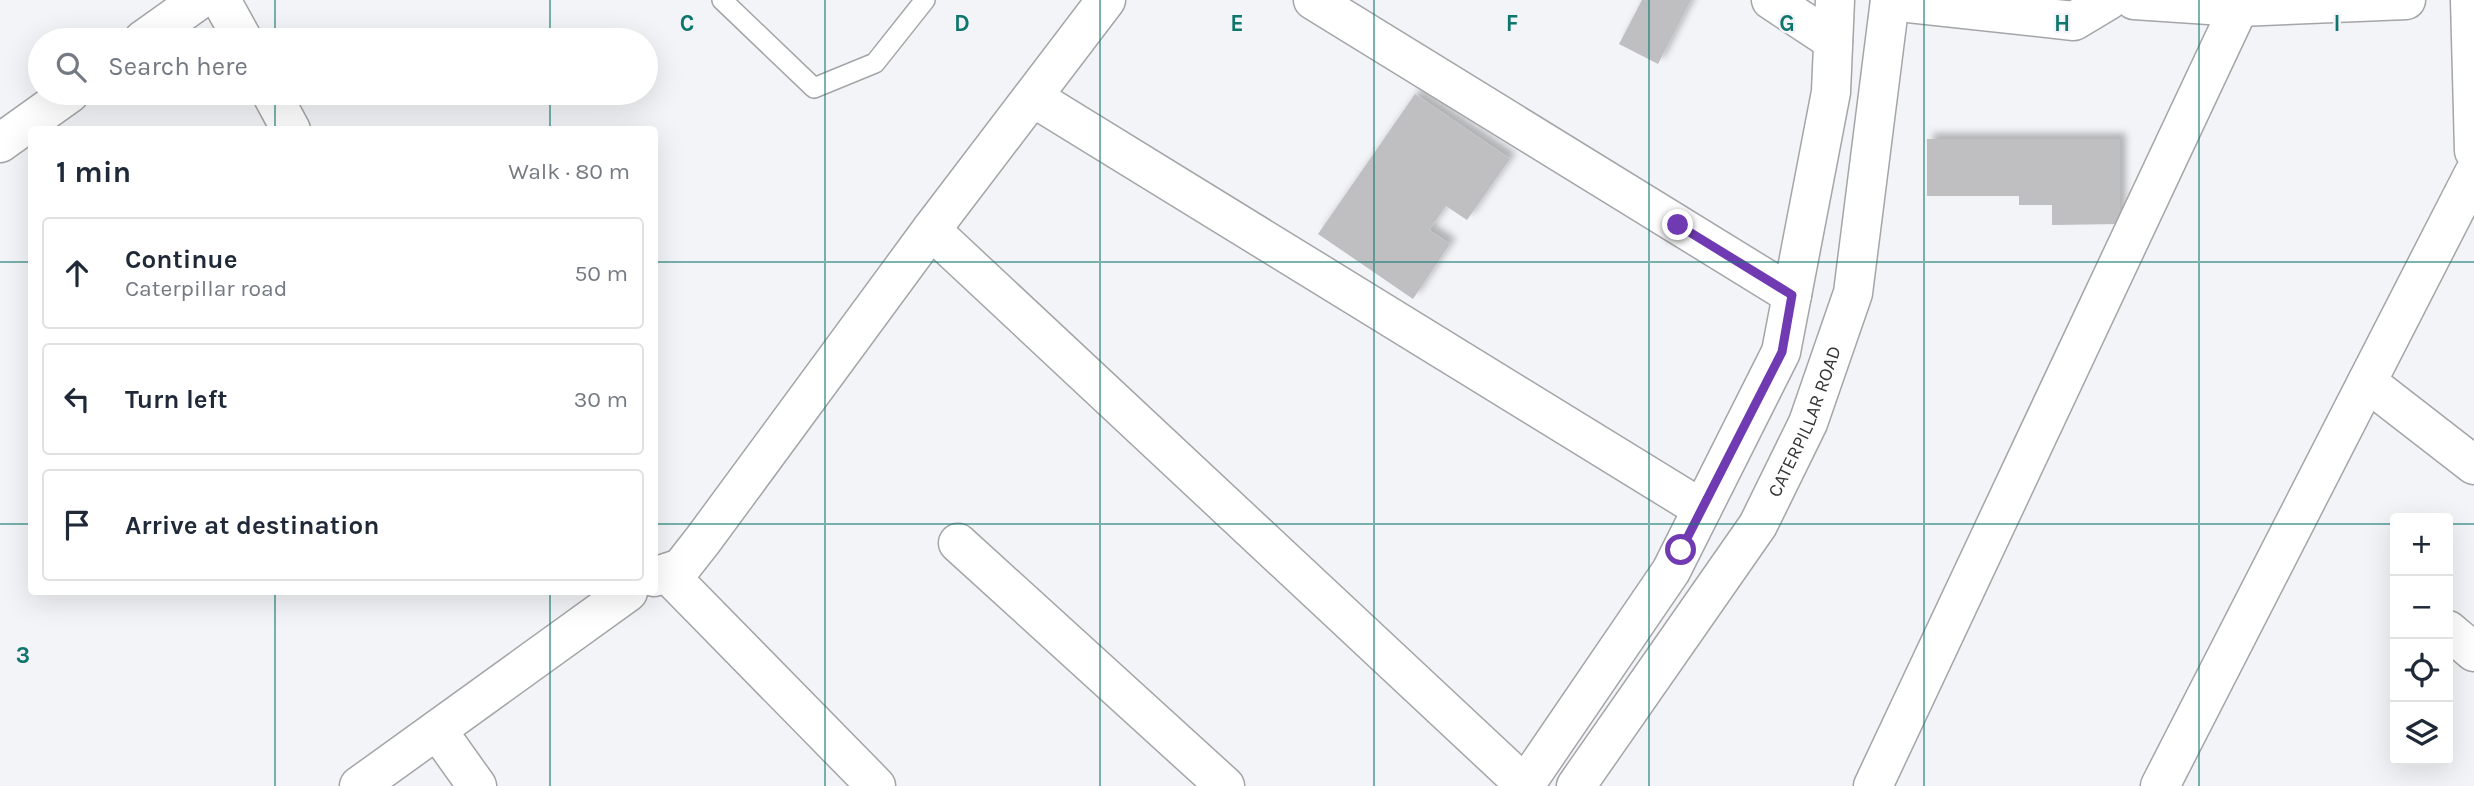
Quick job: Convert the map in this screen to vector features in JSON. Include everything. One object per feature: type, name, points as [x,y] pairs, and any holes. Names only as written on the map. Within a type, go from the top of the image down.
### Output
[{"type":"street","points":[[160,28],[199,0]]},
{"type":"street","points":[[221,0],[236,28]]},
{"type":"street","points":[[876,786],[661,575],[681,568],[703,540],[931,230],[1106,0]]},
{"type":"street","points":[[1313,0],[1792,295]]},
{"type":"street","points":[[1770,0],[1833,41]]},
{"type":"street","points":[[931,230],[1525,786],[1671,571],[1782,352],[1831,92],[1835,0]]},
{"type":"street","points":[[1890,1],[2074,20],[2109,0]]},
{"type":"street","points":[[2134,0],[2239,4],[2406,0]]},
{"type":"street","points":[[2470,0],[2474,151]]},
{"type":"street","name":"CATERPILLAR ROAD","points":[[1576,786],[1758,525],[1808,423],[1853,293],[1890,1]]},
{"type":"street","points":[[1872,786],[2239,4]]},
{"type":"street","points":[[1034,98],[1702,509]]},
{"type":"street","points":[[0,143],[53,105]]},
{"type":"street","points":[[277,105],[289,126]]},
{"type":"street","points":[[2160,786],[2474,173]]},
{"type":"street","points":[[2367,382],[2474,465]]},
{"type":"street","points":[[958,543],[1224,786]]},
{"type":"street","points":[[359,786],[624,595]]},
{"type":"street","points":[[2453,634],[2474,652]]},
{"type":"street","points":[[437,730],[477,786]]},
{"type":"lane","points":[[722,0],[814,88],[875,63],[925,0]]},
{"type":"building","points":[[1642,0],[1691,0],[1658,64],[1619,44]]},
{"type":"building","points":[[1415,94],[1510,159],[1467,220],[1446,206],[1429,230],[1450,244],[1413,299],[1318,234]]},
{"type":"building","points":[[1927,139],[2120,139],[2120,224],[2052,225],[2052,205],[2019,205],[2019,196],[1927,196]]},
{"type":"route","points":[[1678,225],[1792,295],[1782,352],[1681,550]]}]
